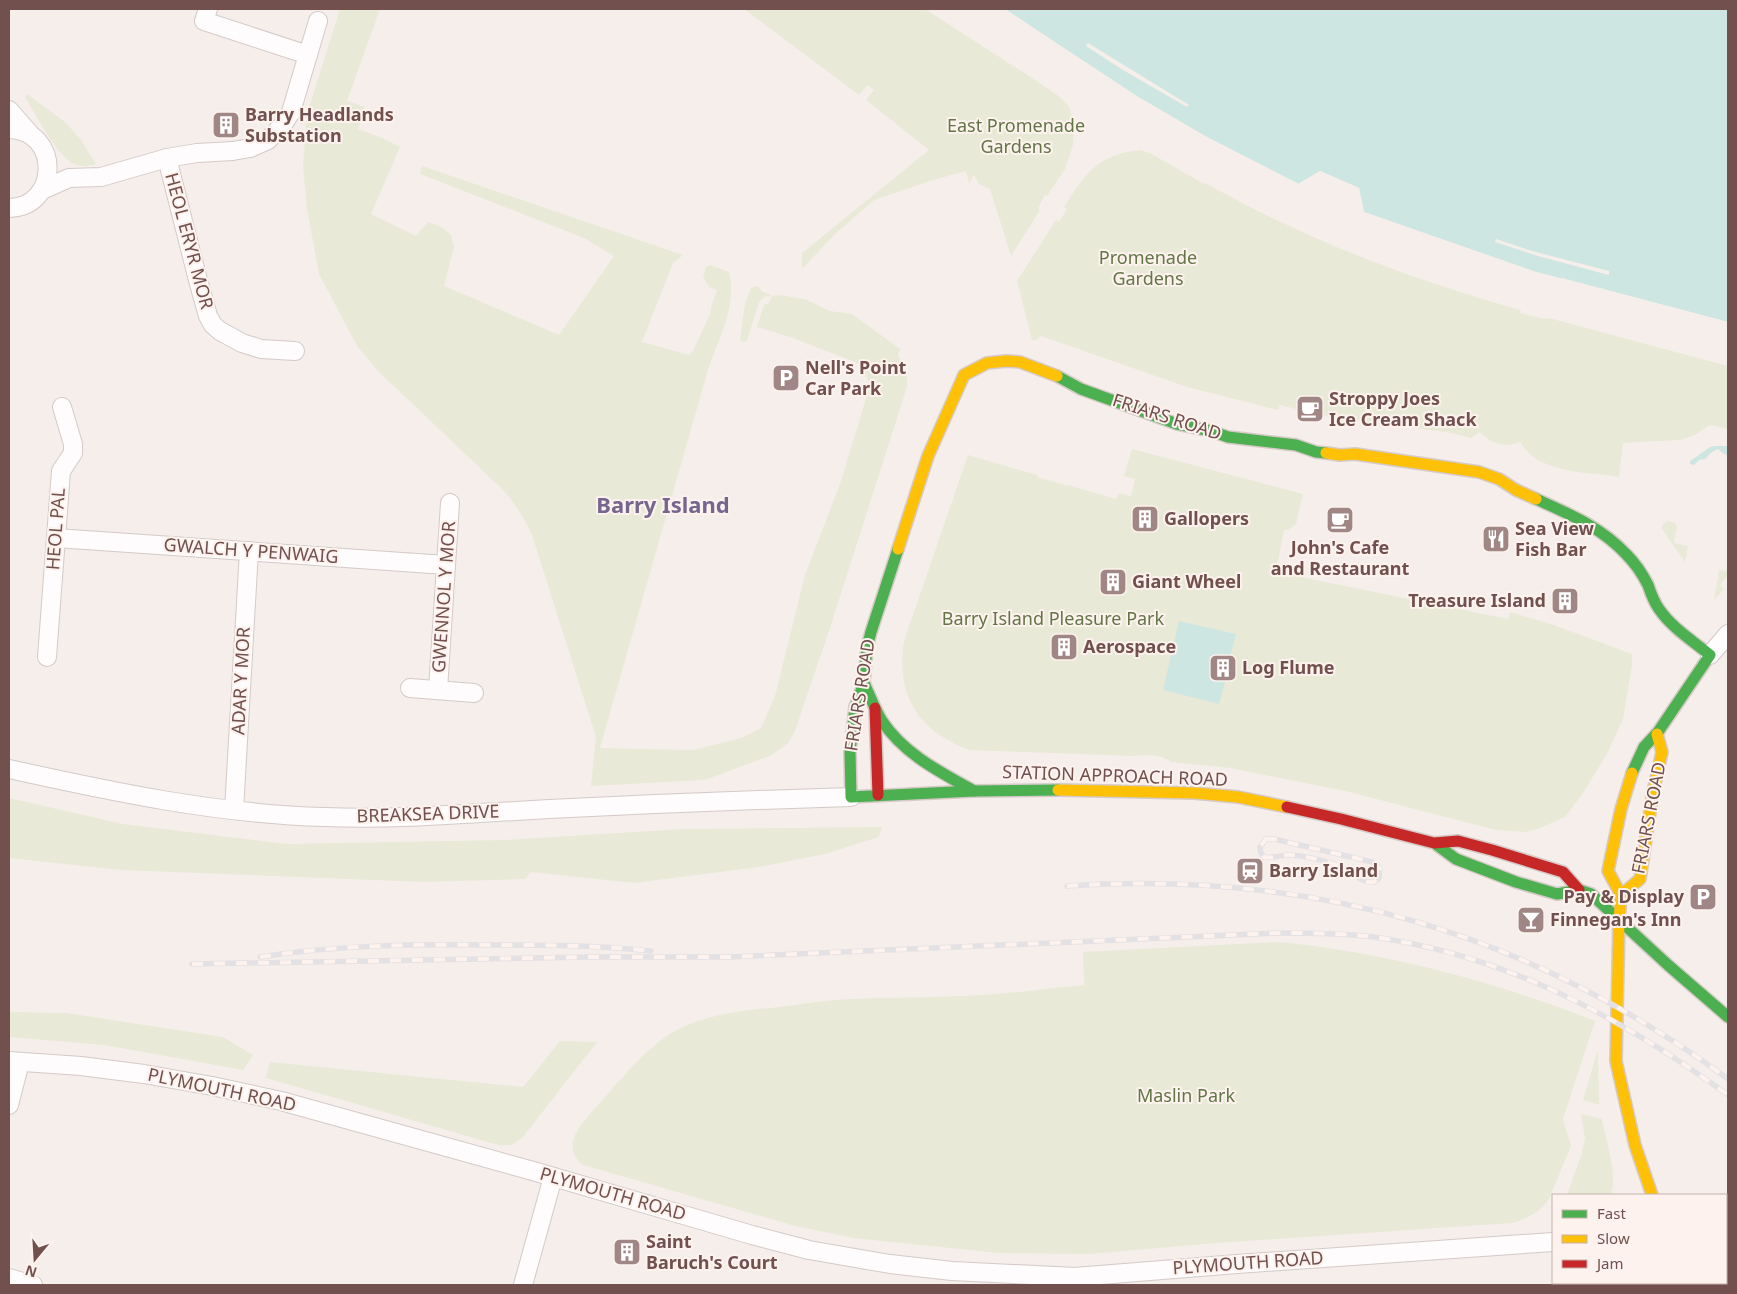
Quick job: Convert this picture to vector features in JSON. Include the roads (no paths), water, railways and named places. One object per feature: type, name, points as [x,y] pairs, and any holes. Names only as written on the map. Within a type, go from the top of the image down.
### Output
[{"type":"main road","name":"FRIARS ROAD","points":[[851,797],[850,752],[855,707],[864,683],[871,632],[928,456],[964,375],[987,363],[1020,362],[1065,379],[1081,389],[1178,424],[1211,431],[1228,437],[1296,445],[1316,452],[1340,455],[1355,454],[1464,469],[1494,477],[1516,490],[1588,523],[1609,538],[1627,555],[1639,570],[1661,612],[1679,630],[1710,655],[1682,693],[1656,734],[1644,747],[1625,797],[1608,872],[1621,896],[1616,1061],[1635,1145],[1652,1194]]},
{"type":"main road","points":[[864,683],[883,723],[897,740],[926,764],[974,790]]},
{"type":"main road","points":[[875,708],[878,795]]},
{"type":"main road","name":"FRIARS ROAD","points":[[1621,896],[1640,879],[1653,792],[1662,752],[1656,734]]},
{"type":"main road","name":"STATION APPROACH ROAD","points":[[851,797],[974,790],[1194,792],[1229,796],[1294,808],[1434,842],[1458,841],[1492,850],[1563,872],[1579,890]]},
{"type":"main road","name":"STATION APPROACH ROAD","points":[[1434,842],[1456,859],[1516,882],[1557,894],[1579,890],[1591,894],[1728,1017]]},
{"type":"street","points":[[208,9],[204,20],[308,55]]},
{"type":"street","name":"HEOL ERYR MOR","points":[[13,209],[33,200],[42,190],[69,178],[101,177],[167,158],[250,148],[268,140],[282,126],[291,112],[318,21]]},
{"type":"street","points":[[9,110],[44,151],[48,161],[47,179],[42,190]]},
{"type":"street","points":[[9,129],[22,131],[30,135]]},
{"type":"street","name":"HEOL ERYR MOR","points":[[167,158],[198,280],[208,316],[213,325],[230,338],[261,349],[295,351]]},
{"type":"street","points":[[48,161],[69,178]]},
{"type":"street","name":"HEOL PAL","points":[[47,657],[61,471],[73,453],[73,444],[62,407]]},
{"type":"street","name":"GWENNOL Y MOR","points":[[438,690],[450,503]]},
{"type":"street","name":"GWALCH Y PENWAIG","points":[[56,538],[446,565]]},
{"type":"street","name":"ADAR Y MOR","points":[[234,810],[249,551]]},
{"type":"street","points":[[1710,655],[1728,634]]},
{"type":"street","points":[[410,688],[474,693]]},
{"type":"street","name":"BREAKSEA DRIVE","points":[[9,769],[167,802],[324,818],[362,818],[641,804],[851,797]]},
{"type":"street","points":[[9,1105],[14,1061]]},
{"type":"street","name":"PLYMOUTH ROAD","points":[[14,1061],[144,1074],[281,1101],[809,1250],[890,1264],[1075,1281],[1237,1264],[1552,1242]]},
{"type":"street","points":[[523,1285],[553,1177]]},
{"type":"street","points":[[9,1278],[33,1285]]},
{"type":"water","points":[[1005,9],[1728,9],[1728,322],[1533,271],[1364,212],[1359,188],[1320,171],[1299,184],[1205,136],[1140,98]]},
{"type":"water","points":[[1728,446],[1728,455],[1718,449],[1694,465],[1690,464],[1690,461],[1710,447]]},
{"type":"water","points":[[1179,621],[1236,634],[1230,657],[1219,654],[1213,679],[1225,682],[1219,704],[1163,690]]},
{"type":"railway","points":[[1266,839],[1274,839],[1372,862],[1380,868],[1379,878],[1374,882],[1365,881],[1341,866],[1303,856],[1264,857],[1260,847],[1266,839]]},
{"type":"railway","points":[[1067,886],[1158,884],[1246,889],[1332,901],[1415,921],[1496,949],[1575,985],[1652,1028],[1728,1079]]},
{"type":"railway","points":[[192,964],[588,957],[729,957],[1275,933],[1374,937],[1423,946],[1471,959],[1561,994],[1646,1040],[1728,1095]]},
{"type":"railway","points":[[260,957],[318,950],[404,945],[571,946],[651,951]]},
{"type":"place","name":"Barry Headlands Substation","points":[[226,125]]},
{"type":"place","name":"Nell's Point Car Park","points":[[786,378]]},
{"type":"place","name":"Stroppy Joes Ice Cream Shack","points":[[1310,409]]},
{"type":"place","name":"Gallopers","points":[[1145,519]]},
{"type":"place","name":"John's Cafe and Restaurant","points":[[1340,520]]},
{"type":"place","name":"Sea View Fish Bar","points":[[1496,539]]},
{"type":"place","name":"Giant Wheel","points":[[1113,582]]},
{"type":"place","name":"Treasure Island","points":[[1565,601]]},
{"type":"place","name":"Aerospace","points":[[1064,647]]},
{"type":"place","name":"Log Flume","points":[[1223,668]]},
{"type":"place","name":"Barry Island","points":[[1250,871]]},
{"type":"place","name":"Pay & Display","points":[[1703,897]]},
{"type":"place","name":"Finnegan's Inn","points":[[1531,920]]},
{"type":"place","name":"Saint Baruch's Court","points":[[627,1252]]},
{"type":"district","name":"Barry Island","points":[[663,505]]},
{"type":"park label","name":"East Promenade Gardens","points":[[1016,136]]},
{"type":"park label","name":"Promenade Gardens","points":[[1148,268]]},
{"type":"park label","name":"Barry Island Pleasure Park","points":[[1053,619]]},
{"type":"park label","name":"Maslin Park","points":[[1186,1096]]}]
